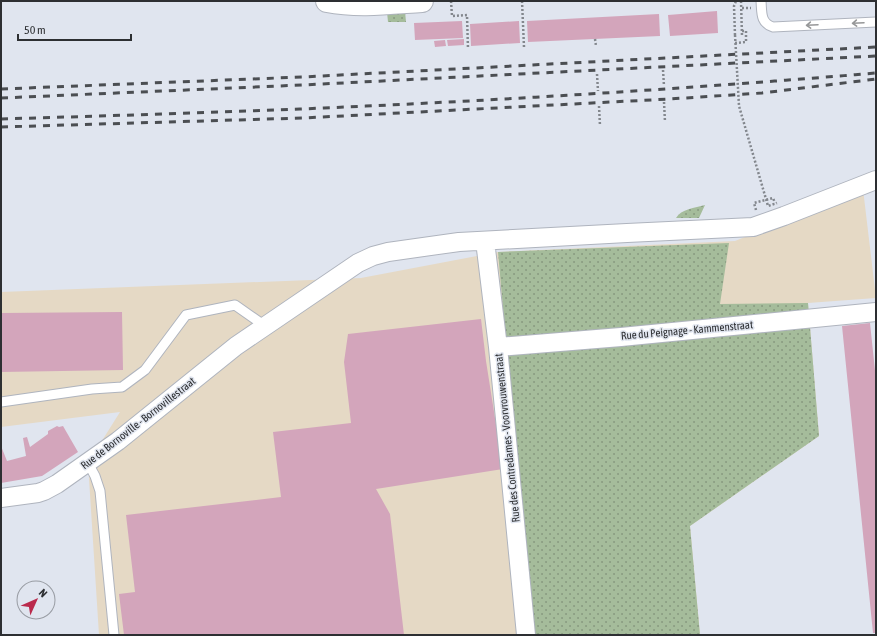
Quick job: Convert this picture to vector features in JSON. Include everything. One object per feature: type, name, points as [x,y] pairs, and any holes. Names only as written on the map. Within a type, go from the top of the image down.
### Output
[{"type":"main road","points":[[327,1],[367,4],[422,1]]},
{"type":"street","name":"Rue de Bornoville - Bornovillestraat","points":[[1,498],[44,491],[57,484],[128,433],[236,346],[358,263],[373,256],[388,252],[459,242],[753,227],[875,182]]},
{"type":"street","name":"Rue des Contredames - Voorvrouwenstraat","points":[[485,241],[498,347],[526,635]]},
{"type":"street","name":"Rue du Peignage - Kammenstraat","points":[[498,347],[621,337],[876,312]]},
{"type":"lane","points":[[761,1],[763,19],[771,26],[777,27],[876,22]]},
{"type":"lane","points":[[1,402],[122,386],[145,370],[186,315],[235,304],[265,326]]},
{"type":"lane","points":[[88,463],[95,476],[100,491],[114,635]]},
{"type":"path","points":[[451,1],[452,16],[467,15],[468,49]]},
{"type":"path","points":[[522,1],[524,47]]},
{"type":"path","points":[[736,1],[734,6],[738,106],[768,206]]},
{"type":"path","points":[[741,1],[742,36]]},
{"type":"path","points":[[735,43],[746,42],[746,31],[742,31]]},
{"type":"path","points":[[595,39],[596,46]]},
{"type":"path","points":[[663,70],[664,86]]},
{"type":"path","points":[[597,74],[598,90]]},
{"type":"path","points":[[664,102],[666,122]]},
{"type":"path","points":[[599,106],[600,126]]},
{"type":"path","points":[[773,198],[754,203],[756,210],[777,203]]},
{"type":"shaded area","points":[[863,189],[876,298],[808,303],[819,436],[690,526],[700,635],[99,635],[88,463],[120,412],[1,427],[1,292],[361,278],[498,252],[735,241]]},
{"type":"green space","points":[[405,11],[406,22],[388,22],[387,12]]},
{"type":"green space","points":[[705,205],[699,218],[676,218],[685,211]]},
{"type":"green space","points":[[729,243],[720,304],[808,303],[819,436],[690,526],[700,635],[532,635],[498,252]]},
{"type":"building","points":[[717,11],[718,33],[670,36],[668,15]]},
{"type":"building","points":[[659,14],[660,36],[528,42],[527,21]]},
{"type":"building","points":[[462,21],[463,38],[415,40],[414,23]]},
{"type":"building","points":[[519,21],[520,43],[471,46],[470,24]]},
{"type":"building","points":[[464,39],[464,45],[448,46],[447,40]]},
{"type":"building","points":[[445,40],[446,46],[435,47],[434,41]]},
{"type":"building","points":[[122,312],[123,370],[1,372],[1,313]]},
{"type":"building","points":[[481,319],[503,469],[376,489],[390,514],[404,635],[124,635],[119,594],[135,592],[126,515],[281,497],[273,432],[351,423],[344,362],[348,334]]},
{"type":"building","points":[[870,323],[876,380],[876,633],[873,633],[842,326]]},
{"type":"building","points":[[57,426],[63,426],[78,452],[42,476],[1,483],[1,446],[7,461],[26,456],[23,438],[27,437],[30,447],[48,434],[48,431]]},
{"type":"railway","points":[[1,89],[302,77],[876,47]]},
{"type":"railway","points":[[1,98],[302,85],[876,56]]},
{"type":"railway","points":[[1,119],[372,106],[660,89],[876,73]]},
{"type":"railway","points":[[1,127],[303,118],[669,99],[762,93],[876,79]]}]
